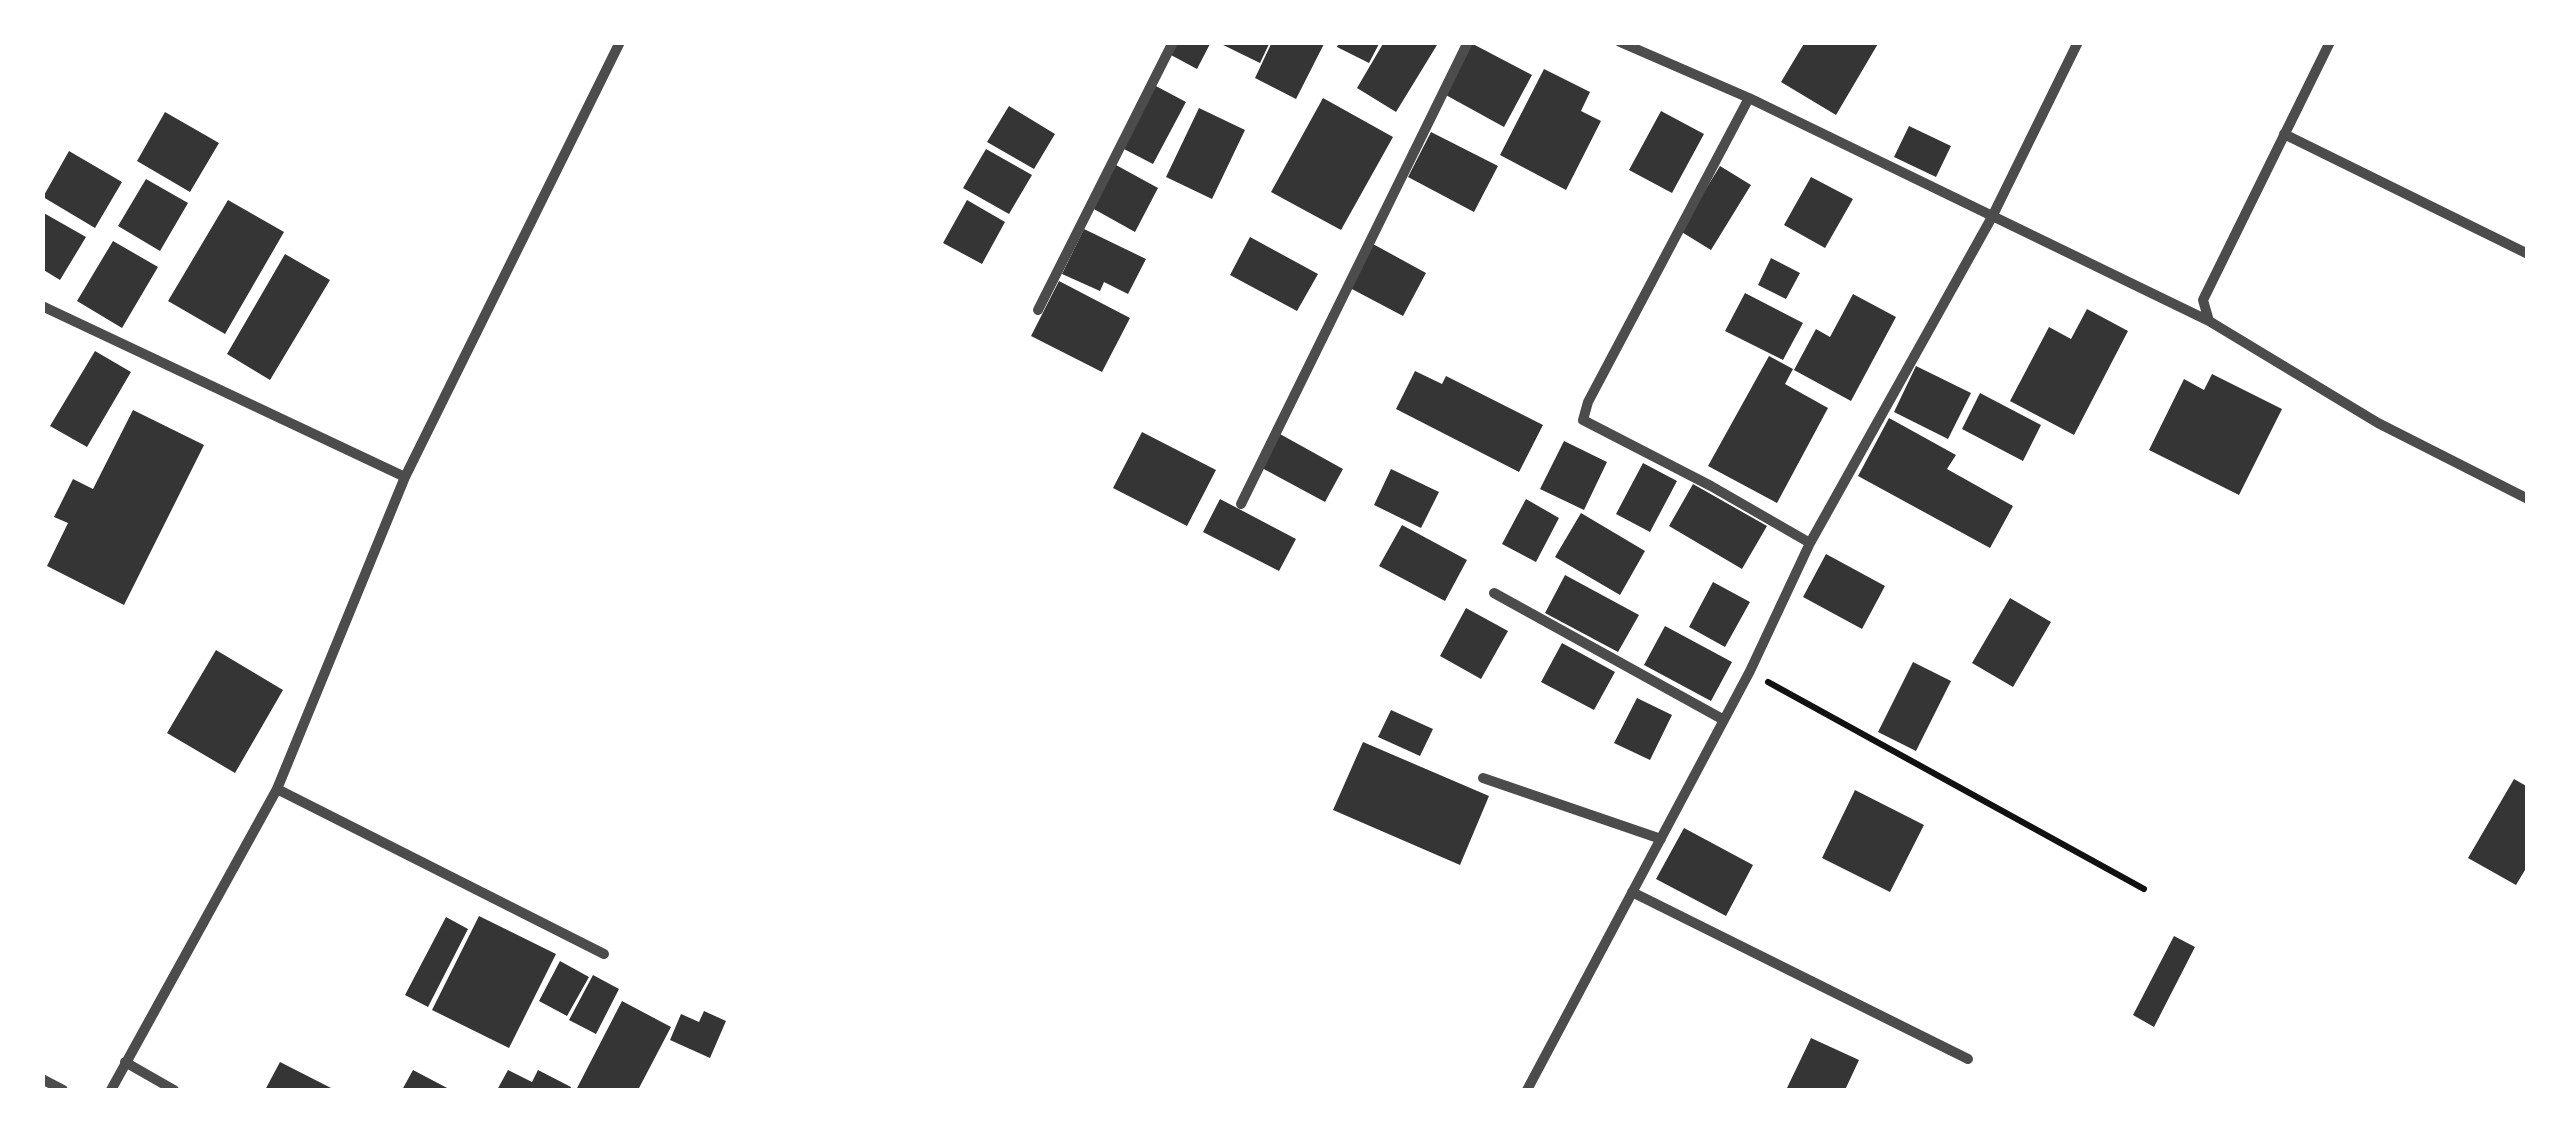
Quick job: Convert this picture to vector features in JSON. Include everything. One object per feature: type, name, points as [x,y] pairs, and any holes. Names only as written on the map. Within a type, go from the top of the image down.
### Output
[{"type":"street","points":[[110,1090],[277,789],[406,477],[620,42]]},
{"type":"street","points":[[1038,310],[1173,42]]},
{"type":"street","points":[[1241,504],[1468,42]]},
{"type":"street","points":[[1620,42],[1749,98],[2210,322],[2378,423],[2528,499]]},
{"type":"street","points":[[1527,1090],[1750,671],[1810,543],[1992,217],[2078,42]]},
{"type":"street","points":[[2210,322],[2203,300],[2330,42]]},
{"type":"street","points":[[1749,98],[1588,402],[1583,420],[1810,543]]},
{"type":"street","points":[[2284,134],[2528,254]]},
{"type":"street","points":[[42,306],[406,477]]},
{"type":"street","points":[[1494,593],[1724,720]]},
{"type":"street","points":[[1483,778],[1661,839]]},
{"type":"street","points":[[277,789],[604,954]]},
{"type":"street","points":[[1632,892],[1968,1059]]},
{"type":"street","points":[[125,1062],[174,1090]]},
{"type":"street","points":[[42,1079],[63,1090]]},
{"type":"path","points":[[1750,671],[2144,888]]},
{"type":"building","points":[[1175,42],[1211,42],[1197,69],[1169,54]]},
{"type":"building","points":[[1217,42],[1270,42],[1260,63]]},
{"type":"building","points":[[1272,42],[1325,42],[1296,99],[1255,78]]},
{"type":"building","points":[[1339,42],[1380,42],[1369,63],[1337,47]]},
{"type":"building","points":[[1384,42],[1437,45],[1396,112],[1357,88]]},
{"type":"building","points":[[1805,42],[1879,42],[1836,115],[1781,82]]},
{"type":"building","points":[[1471,43],[1532,75],[1504,127],[1444,94]]},
{"type":"building","points":[[1544,69],[1590,92],[1581,111],[1601,121],[1566,190],[1500,155]]},
{"type":"building","points":[[1154,85],[1186,102],[1153,164],[1122,148]]},
{"type":"building","points":[[1323,98],[1393,137],[1341,230],[1271,192]]},
{"type":"building","points":[[1009,106],[1055,134],[1034,169],[987,142]]},
{"type":"building","points":[[1199,108],[1245,130],[1212,199],[1166,177]]},
{"type":"building","points":[[1661,111],[1704,134],[1672,193],[1629,170]]},
{"type":"building","points":[[165,112],[219,143],[190,192],[137,161]]},
{"type":"building","points":[[1909,126],[1951,146],[1936,177],[1894,157]]},
{"type":"building","points":[[1431,132],[1498,166],[1474,212],[1408,177]]},
{"type":"building","points":[[986,149],[1032,175],[1009,214],[963,188]]},
{"type":"building","points":[[69,151],[122,182],[95,228],[43,197]]},
{"type":"building","points":[[1116,165],[1158,188],[1135,232],[1092,208]]},
{"type":"building","points":[[1720,166],[1751,185],[1711,250],[1680,231]]},
{"type":"building","points":[[1811,177],[1853,199],[1825,248],[1784,225]]},
{"type":"building","points":[[146,179],[188,203],[160,251],[118,226]]},
{"type":"building","points":[[228,200],[284,232],[225,334],[168,301]]},
{"type":"building","points":[[967,200],[1005,222],[982,264],[943,243]]},
{"type":"building","points":[[42,212],[86,237],[60,280],[42,269]]},
{"type":"building","points":[[1084,229],[1146,259],[1128,294],[1104,282],[1100,291],[1062,274]]},
{"type":"building","points":[[1250,237],[1318,274],[1297,311],[1230,275]]},
{"type":"building","points":[[113,241],[158,267],[122,328],[77,301]]},
{"type":"building","points":[[1373,244],[1426,273],[1403,316],[1350,288]]},
{"type":"building","points":[[285,254],[330,280],[270,380],[227,354]]},
{"type":"building","points":[[1771,258],[1800,273],[1786,299],[1758,285]]},
{"type":"building","points":[[1059,281],[1130,318],[1102,372],[1031,336]]},
{"type":"building","points":[[1745,293],[1803,323],[1783,360],[1725,331]]},
{"type":"building","points":[[1853,294],[1896,317],[1851,401],[1794,370],[1816,329],[1830,337]]},
{"type":"building","points":[[2087,309],[2128,331],[2074,435],[2010,401],[2049,327],[2071,339]]},
{"type":"building","points":[[95,351],[131,372],[87,447],[50,426]]},
{"type":"building","points":[[1769,356],[1793,369],[1785,384],[1828,408],[1777,503],[1708,466]]},
{"type":"building","points":[[1916,366],[1971,393],[1948,439],[1894,412]]},
{"type":"building","points":[[1415,371],[1442,384],[1446,376],[1543,425],[1519,472],[1396,409]]},
{"type":"building","points":[[2212,374],[2282,409],[2239,495],[2149,450],[2184,379],[2204,390]]},
{"type":"building","points":[[1980,393],[2041,425],[2023,461],[1962,429]]},
{"type":"building","points":[[133,410],[204,445],[124,605],[47,566],[68,523],[54,517],[73,479],[93,489]]},
{"type":"building","points":[[1889,418],[1956,455],[1947,469],[2013,506],[1990,548],[1858,476]]},
{"type":"building","points":[[1142,432],[1216,470],[1187,526],[1113,488]]},
{"type":"building","points":[[1280,434],[1343,469],[1325,502],[1262,468]]},
{"type":"building","points":[[1564,441],[1607,462],[1584,510],[1540,489]]},
{"type":"building","points":[[1643,463],[1677,481],[1650,532],[1616,514]]},
{"type":"building","points":[[1391,469],[1439,492],[1421,528],[1374,505]]},
{"type":"building","points":[[1693,484],[1767,526],[1742,569],[1669,526]]},
{"type":"building","points":[[1220,499],[1296,539],[1279,571],[1203,532]]},
{"type":"building","points":[[1526,499],[1559,518],[1536,562],[1502,544]]},
{"type":"building","points":[[1581,513],[1645,551],[1620,595],[1555,557]]},
{"type":"building","points":[[1402,525],[1467,560],[1445,601],[1379,566]]},
{"type":"building","points":[[1826,554],[1885,586],[1862,629],[1803,597]]},
{"type":"building","points":[[1565,575],[1639,615],[1618,652],[1545,613]]},
{"type":"building","points":[[1713,582],[1750,602],[1725,647],[1689,627]]},
{"type":"building","points":[[2010,598],[2051,622],[2013,687],[1972,663]]},
{"type":"building","points":[[1466,608],[1508,631],[1481,679],[1440,656]]},
{"type":"building","points":[[1665,626],[1732,662],[1711,701],[1644,665]]},
{"type":"building","points":[[1562,643],[1615,672],[1594,710],[1541,682]]},
{"type":"building","points":[[216,650],[283,690],[235,773],[167,733]]},
{"type":"building","points":[[1913,662],[1951,681],[1916,751],[1878,732]]},
{"type":"building","points":[[1637,698],[1672,715],[1650,760],[1614,743]]},
{"type":"building","points":[[1391,710],[1433,729],[1420,756],[1378,737]]},
{"type":"building","points":[[1363,742],[1489,796],[1460,865],[1333,810]]},
{"type":"building","points":[[2514,779],[2528,787],[2528,865],[2516,885],[2468,858]]},
{"type":"building","points":[[1855,790],[1924,825],[1890,892],[1822,858]]},
{"type":"building","points":[[1684,828],[1753,865],[1726,916],[1656,879]]},
{"type":"building","points":[[479,916],[556,954],[509,1048],[432,1010]]},
{"type":"building","points":[[446,917],[468,929],[428,1007],[405,995]]},
{"type":"building","points":[[2174,936],[2195,947],[2154,1027],[2133,1015]]},
{"type":"building","points":[[560,961],[589,977],[567,1016],[539,1001]]},
{"type":"building","points":[[593,975],[619,989],[596,1034],[569,1020]]},
{"type":"building","points":[[622,1001],[671,1027],[638,1090],[576,1090]]},
{"type":"building","points":[[704,1011],[726,1021],[710,1058],[670,1040],[681,1014],[699,1022]]},
{"type":"building","points":[[1811,1038],[1859,1060],[1845,1090],[1786,1090]]},
{"type":"building","points":[[280,1062],[335,1090],[265,1090]]},
{"type":"building","points":[[413,1070],[451,1090],[402,1090]]},
{"type":"building","points":[[508,1070],[532,1082],[538,1070],[571,1087],[497,1090]]}]
